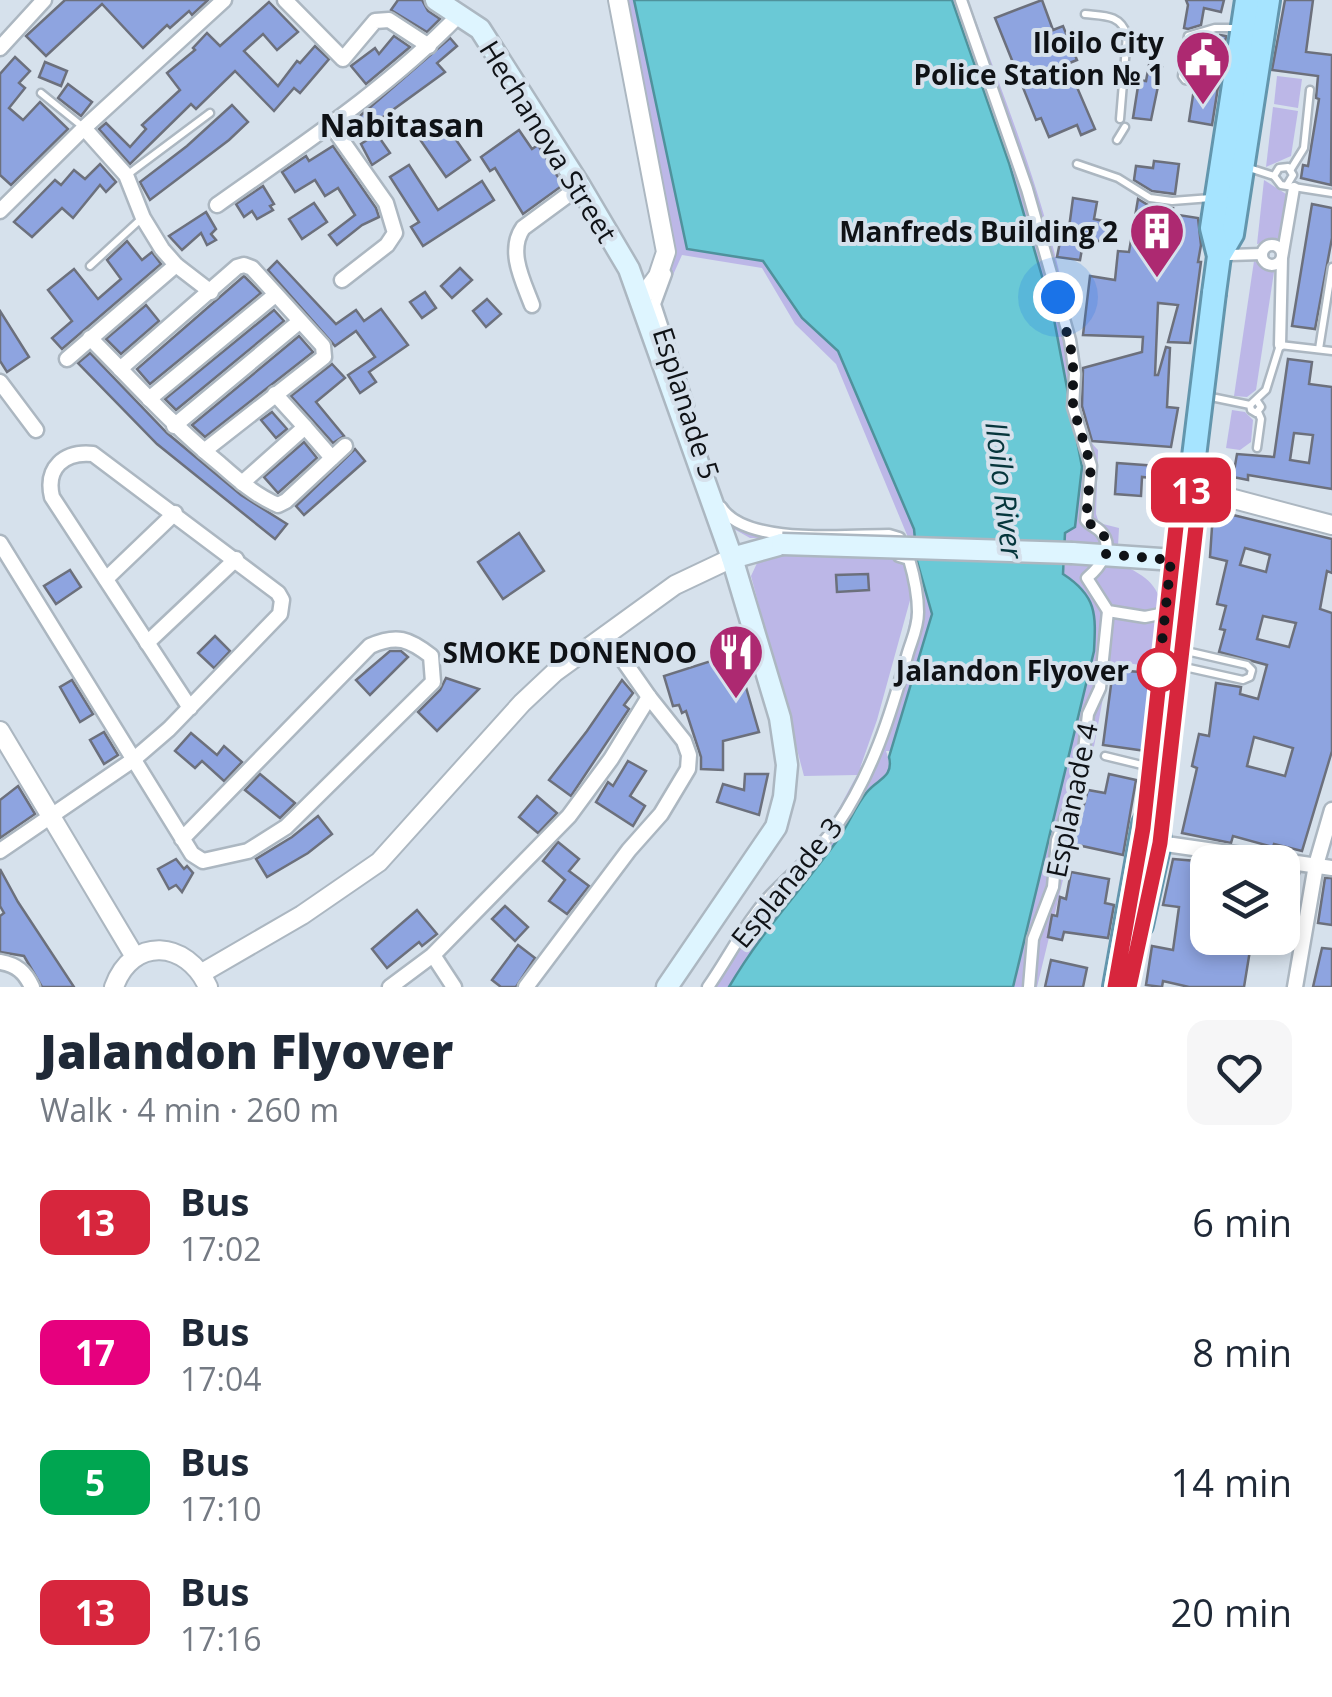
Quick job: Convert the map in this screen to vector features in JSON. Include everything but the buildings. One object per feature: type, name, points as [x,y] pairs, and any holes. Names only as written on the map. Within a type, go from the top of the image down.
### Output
[{"type":"highway","points":[[1223,243],[1217,198],[1223,86],[1244,29],[1247,0]]},
{"type":"highway","points":[[1129,987],[1154,832],[1155,781],[1214,293],[1223,243],[1245,167],[1268,0]]},
{"type":"highway","points":[[1115,987],[1154,832]]},
{"type":"main road","name":"Hechanova Street","points":[[436,0],[480,29],[629,269],[732,558],[780,718],[787,765],[776,827],[667,987]]},
{"type":"main road","points":[[1190,491],[1211,397],[1223,243]]},
{"type":"main road","points":[[1154,832],[1165,612],[1180,560],[1223,243]]},
{"type":"main road","points":[[732,558],[782,544],[1106,554],[1180,560]]},
{"type":"main road","points":[[1154,832],[1181,658],[1180,560]]},
{"type":"street","points":[[0,48],[44,0]]},
{"type":"street","points":[[0,210],[224,0]]},
{"type":"street","points":[[285,0],[343,59],[375,21],[389,20],[429,46]]},
{"type":"street","points":[[621,0],[666,252],[658,276],[641,300]]},
{"type":"street","name":"Esplanade 5","points":[[621,0],[674,251],[655,304],[722,510],[731,520],[754,530],[889,535],[899,538],[899,556]]},
{"type":"street","points":[[961,0],[1027,189],[1070,340],[1073,407],[1092,471],[1086,520],[1104,536],[1106,554]]},
{"type":"street","points":[[217,205],[331,125],[429,46],[458,16]]},
{"type":"street","points":[[331,125],[386,202],[395,233],[387,245],[342,280]]},
{"type":"street","points":[[84,128],[126,176],[142,218],[176,265],[211,292]]},
{"type":"street","points":[[532,305],[518,260],[517,236],[580,186]]},
{"type":"street","points":[[1280,344],[1282,257],[1290,186]]},
{"type":"street","points":[[1223,243],[1262,254],[1271,245],[1280,248],[1282,257]]},
{"type":"street","points":[[120,369],[237,267],[244,264],[252,268],[323,346],[324,357],[204,451]]},
{"type":"street","points":[[66,360],[176,265]]},
{"type":"street","points":[[148,399],[275,294]]},
{"type":"street","points":[[174,426],[299,322]]},
{"type":"street","points":[[90,338],[174,426],[242,483],[278,504],[345,446]]},
{"type":"street","points":[[0,382],[36,430]]},
{"type":"street","points":[[274,394],[332,458]]},
{"type":"street","points":[[242,483],[306,427]]},
{"type":"street","points":[[0,852],[134,760],[190,708],[282,608],[278,592],[92,454],[78,452],[60,460],[50,475],[52,497],[190,708]]},
{"type":"street","points":[[1190,491],[1332,525]]},
{"type":"street","points":[[106,580],[176,513]]},
{"type":"street","points":[[0,543],[182,838],[192,854],[202,861],[248,851],[286,827],[433,682],[431,656],[408,638],[386,638],[370,646],[182,838]]},
{"type":"street","name":"Esplanade 4","points":[[1029,987],[1033,939],[1052,887],[1057,840],[1081,778],[1088,714],[1100,688],[1108,611],[1086,578],[1106,554]]},
{"type":"street","name":"Esplanade 3","points":[[708,987],[765,902],[837,824],[886,733],[907,654],[914,642],[918,615],[909,559],[899,556]]},
{"type":"street","points":[[114,987],[122,968],[136,957],[166,950],[181,954],[205,980],[332,896],[379,862],[522,703],[605,634],[675,584],[732,558]]},
{"type":"street","points":[[147,643],[236,559]]},
{"type":"street","points":[[1108,611],[1146,617],[1165,612]]},
{"type":"street","points":[[526,987],[629,850],[661,814],[688,769],[684,740],[605,634]]},
{"type":"street","points":[[390,987],[433,955],[569,816],[611,760],[649,697]]},
{"type":"street","points":[[0,731],[136,957]]},
{"type":"street","points":[[1295,987],[1316,865],[1332,810]]},
{"type":"street","points":[[1154,832],[1332,868]]},
{"type":"street","points":[[433,955],[454,987]]},
{"type":"street","points":[[0,962],[12,964],[26,974],[32,987]]},
{"type":"lane","points":[[1086,14],[1118,18],[1124,24],[1120,119]]},
{"type":"lane","points":[[1223,86],[1185,80],[1182,76],[1188,36],[1215,28],[1244,29]]},
{"type":"lane","points":[[1290,169],[1304,148],[1310,90]]},
{"type":"lane","points":[[41,93],[84,128]]},
{"type":"lane","points":[[126,176],[210,114]]},
{"type":"lane","points":[[1117,140],[1125,127]]},
{"type":"lane","points":[[1077,164],[1118,178],[1150,198],[1217,198]]},
{"type":"lane","points":[[1245,167],[1274,176],[1278,184],[1332,193]]},
{"type":"lane","points":[[1274,176],[1279,168],[1290,169]]},
{"type":"lane","points":[[1290,169],[1290,186]]},
{"type":"lane","points":[[90,266],[142,218]]},
{"type":"lane","points":[[1319,349],[1332,267]]},
{"type":"lane","points":[[1257,448],[1261,419],[1258,412],[1252,412],[1254,403],[1266,390],[1280,344],[1332,351]]},
{"type":"lane","points":[[1211,397],[1254,403]]},
{"type":"lane","points":[[1181,658],[1247,665],[1252,670],[1243,680],[1181,658]]},
{"type":"lane","points":[[1105,756],[1155,781]]},
{"type":"shaded area","points":[[622,0],[646,0],[733,125],[946,573],[895,751],[886,751],[887,774],[869,788],[747,987],[702,987],[724,949],[767,892],[830,825],[857,775],[804,776],[751,576],[758,561],[772,555],[917,559],[836,364],[795,324],[762,268],[682,255],[660,304],[725,508],[761,524],[783,528],[893,529],[893,539],[750,538],[725,524],[653,308],[672,251]],"holes":[[[912,593],[895,682],[860,768]]]},
{"type":"shaded area","points":[[943,0],[968,0],[1040,202],[1071,327],[1084,423],[1098,450],[1096,514],[1099,523],[1119,528],[1118,546],[1063,545],[1069,529]]},
{"type":"shaded area","points":[[1277,76],[1302,79],[1298,108],[1274,104]]},
{"type":"shaded area","points":[[1273,107],[1298,111],[1291,156],[1266,167]]},
{"type":"shaded area","points":[[1264,180],[1286,194],[1279,240],[1257,244]]},
{"type":"shaded area","points":[[1254,261],[1274,272],[1256,390],[1247,397],[1234,396]]},
{"type":"shaded area","points":[[1232,410],[1245,412],[1253,420],[1251,442],[1240,450],[1226,448]]},
{"type":"shaded area","points":[[1065,563],[1125,566],[1134,571],[1157,592],[1162,619],[1157,620],[1154,667],[1120,662],[1108,671],[1090,768],[1037,987],[1005,987],[1093,651],[1063,575]]},
{"type":"water","name":"Iloilo River","points":[[634,0],[952,0],[1009,163],[1053,314],[1082,467],[1075,527],[1065,533],[1063,574],[1088,598],[1095,626],[1094,651],[1013,987],[729,987],[768,929],[839,838],[863,797],[887,774],[932,614],[917,561],[914,529],[838,351],[802,318],[763,261],[687,249]]},
{"type":"bus line","name":"13","points":[[1115,987],[1143,828],[1180,490],[1200,491],[1160,843],[1129,987]]},
{"type":"place","name":"Iloilo City Police Station № 1","points":[[1203,107]]},
{"type":"place","name":"Manfreds Building 2","points":[[1157,280]]},
{"type":"place","name":"Jalandon Flyover","points":[[1159,670]]},
{"type":"place","name":"SMOKE DONENOO","points":[[736,701]]},
{"type":"district","name":"Nabitasan","points":[[402,124]]},
{"type":"route","points":[[1058,297],[1073,358],[1073,407],[1091,466],[1086,520],[1104,536],[1106,554],[1171,560],[1159,670]]}]
